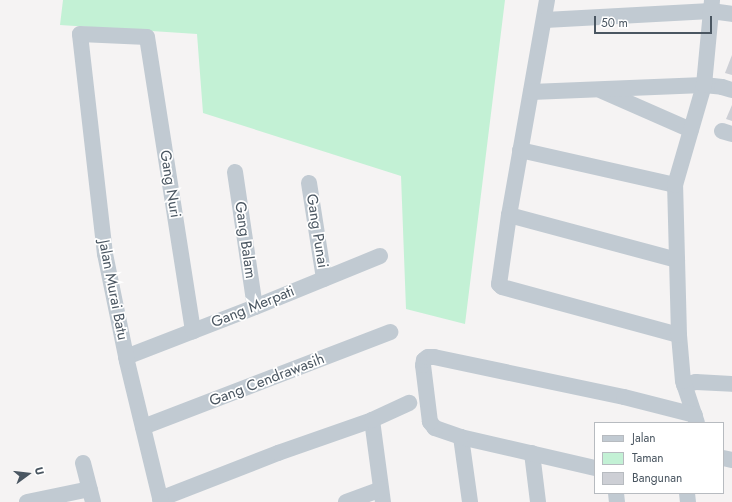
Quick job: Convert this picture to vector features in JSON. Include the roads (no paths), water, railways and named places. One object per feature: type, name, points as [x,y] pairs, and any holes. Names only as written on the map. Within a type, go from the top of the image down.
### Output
[{"type":"street","points":[[547,0],[509,215],[499,282],[500,286],[679,335]]},
{"type":"street","points":[[544,20],[712,5],[732,14]]},
{"type":"street","points":[[696,419],[684,385],[679,335],[676,184],[704,85],[712,5]]},
{"type":"street","name":"Jalan Murai Batu","points":[[147,38],[80,34],[105,254],[126,357],[161,500]]},
{"type":"street","name":"Gang Nuri","points":[[147,38],[193,331]]},
{"type":"street","points":[[531,92],[704,85],[732,90]]},
{"type":"street","points":[[599,90],[691,130]]},
{"type":"street","points":[[520,150],[676,184]]},
{"type":"street","name":"Gang Balam","points":[[235,172],[255,307]]},
{"type":"street","name":"Gang Punai","points":[[309,183],[324,279]]},
{"type":"street","points":[[509,215],[677,260]]},
{"type":"street","name":"Gang Merpati","points":[[126,357],[255,307],[380,256]]},
{"type":"street","name":"Gang Cendrawasih","points":[[143,427],[390,332]]},
{"type":"street","points":[[594,468],[461,437],[435,428],[430,422],[423,365],[428,357],[624,397],[696,419]]},
{"type":"street","points":[[684,385],[696,382],[732,384]]},
{"type":"street","points":[[161,500],[278,453],[372,420],[410,403]]},
{"type":"street","points":[[346,502],[382,495],[372,420]]},
{"type":"street","points":[[461,437],[470,502]]},
{"type":"street","points":[[532,453],[538,502]]},
{"type":"street","points":[[27,502],[92,495],[83,464]]}]
